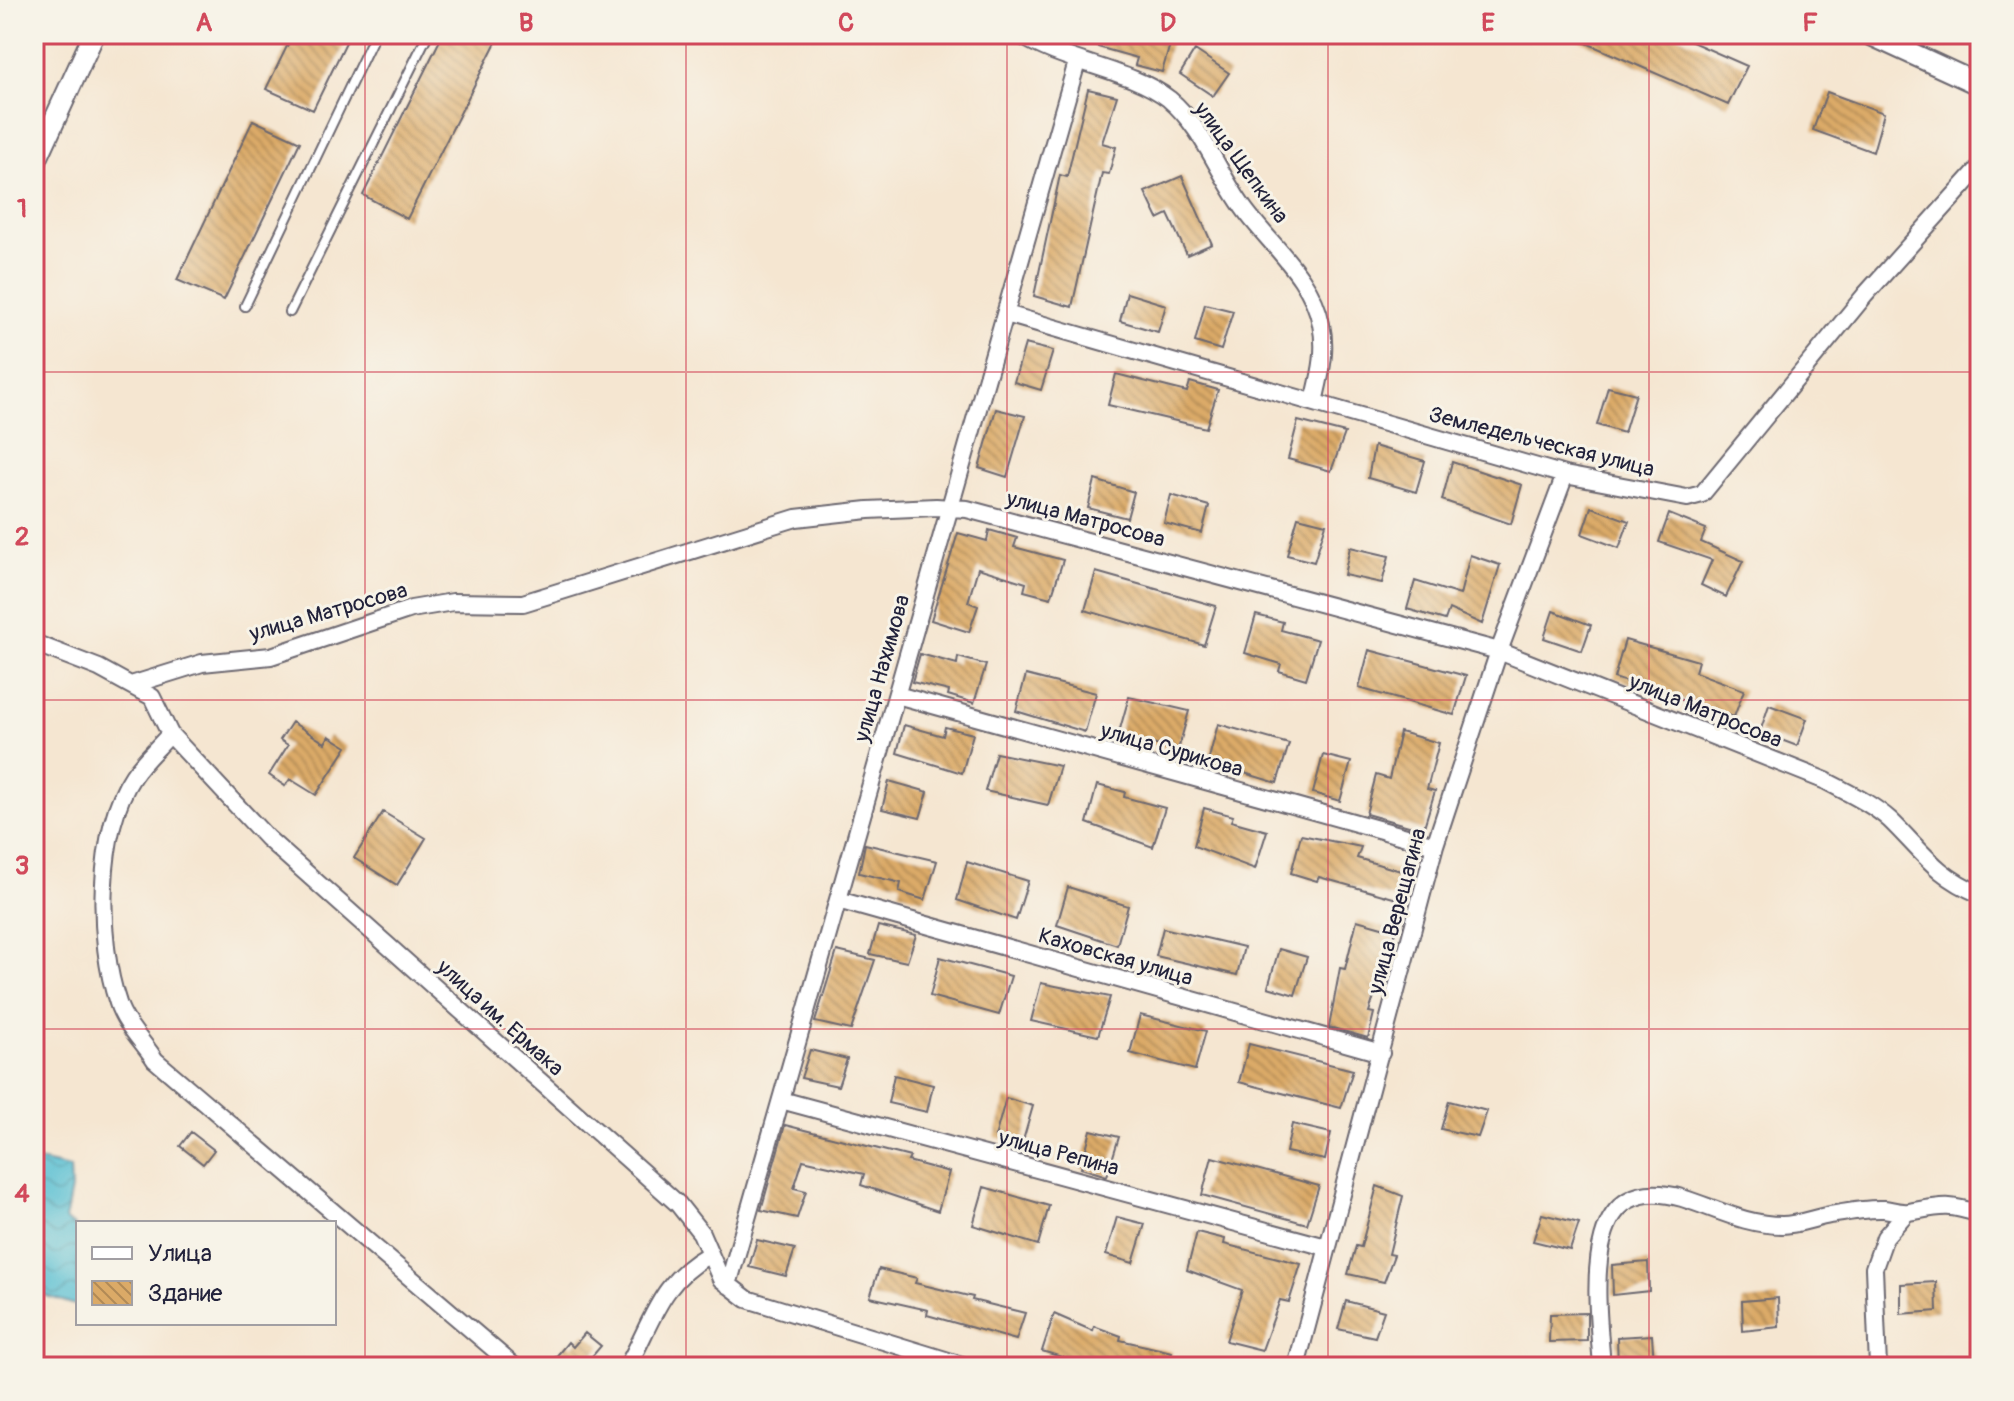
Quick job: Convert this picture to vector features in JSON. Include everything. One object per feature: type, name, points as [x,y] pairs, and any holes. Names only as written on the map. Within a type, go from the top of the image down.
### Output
[{"type":"street","points":[[34,165],[94,34]]},
{"type":"street","name":"улица Щепкина","points":[[1019,34],[1077,62],[1142,85],[1169,99],[1195,130],[1247,214],[1305,284],[1321,322],[1324,357],[1314,402]]},
{"type":"street","points":[[1869,34],[1980,85]]},
{"type":"street","name":"улица Нахимова","points":[[728,1285],[1077,62]]},
{"type":"street","name":"Земледельческая улица","points":[[1006,314],[1565,475],[1687,498],[1702,494],[1865,295],[1980,167]]},
{"type":"street","name":"улица Верещагина","points":[[1296,1367],[1435,845],[1499,651],[1565,475]]},
{"type":"street","name":"улица Матросова","points":[[131,685],[202,663],[271,656],[411,609],[453,602],[523,603],[796,518],[868,510],[967,509],[1499,651],[1826,781],[1871,805],[1931,866],[1959,886],[1980,894]]},
{"type":"street","name":"улица им. Ермака","points":[[34,643],[99,668],[152,697],[170,734],[267,838],[678,1204],[701,1233],[708,1255],[728,1285],[767,1308],[968,1367]]},
{"type":"street","name":"улица Сурикова","points":[[897,695],[1435,845]]},
{"type":"street","points":[[170,734],[133,777],[120,805],[104,866],[107,947],[118,1006],[155,1060],[515,1367]]},
{"type":"street","name":"Каховская улица","points":[[838,900],[1381,1053]]},
{"type":"street","name":"улица Репина","points":[[781,1100],[1326,1247]]},
{"type":"street","points":[[1602,1367],[1596,1271],[1604,1229],[1617,1209],[1637,1194],[1657,1192],[1752,1222],[1784,1225],[1882,1209],[1906,1213]]},
{"type":"street","points":[[1878,1367],[1874,1268],[1885,1237],[1906,1213],[1927,1205],[1957,1207],[1980,1214]]},
{"type":"street","points":[[627,1367],[671,1284],[686,1268],[708,1255]]},
{"type":"lane","points":[[245,306],[375,34]]},
{"type":"lane","points":[[290,312],[428,34]]},
{"type":"water","points":[[34,1160],[70,1168],[71,1189],[65,1220],[76,1227],[76,1305],[34,1292]]},
{"type":"building","points":[[293,34],[350,34],[313,110],[266,89]]},
{"type":"building","points":[[443,34],[500,34],[407,219],[363,195]]},
{"type":"building","points":[[1102,34],[1173,34],[1162,72],[1135,65],[1137,58],[1098,47]]},
{"type":"building","points":[[1566,34],[1674,34],[1747,66],[1728,105]]},
{"type":"building","points":[[1195,50],[1229,73],[1213,96],[1180,74]]},
{"type":"building","points":[[1088,89],[1117,96],[1102,143],[1116,147],[1109,174],[1102,173],[1072,307],[1034,296],[1060,175],[1067,177]]},
{"type":"building","points":[[1827,92],[1884,113],[1873,152],[1813,130]]},
{"type":"building","points":[[253,120],[300,142],[224,300],[177,280]]},
{"type":"building","points":[[1182,176],[1212,244],[1187,255],[1168,214],[1158,219],[1145,192]]},
{"type":"building","points":[[1127,293],[1166,305],[1158,332],[1120,321]]},
{"type":"building","points":[[1205,304],[1233,311],[1221,350],[1195,342]]},
{"type":"building","points":[[1025,344],[1053,351],[1041,390],[1014,382]]},
{"type":"building","points":[[1116,374],[1187,392],[1190,382],[1218,390],[1206,428],[1108,405]]},
{"type":"building","points":[[1608,387],[1636,394],[1624,433],[1597,425]]},
{"type":"building","points":[[996,409],[1025,416],[1007,477],[979,468]]},
{"type":"building","points":[[1298,421],[1345,433],[1331,471],[1288,459]]},
{"type":"building","points":[[1374,446],[1425,461],[1416,492],[1368,478]]},
{"type":"building","points":[[1452,462],[1522,485],[1511,524],[1442,500]]},
{"type":"building","points":[[1095,480],[1134,492],[1127,518],[1088,508]]},
{"type":"building","points":[[1171,495],[1209,506],[1202,533],[1164,523]]},
{"type":"building","points":[[1591,507],[1629,521],[1619,548],[1582,534]]},
{"type":"building","points":[[1669,514],[1706,529],[1701,542],[1743,561],[1726,597],[1701,585],[1712,560],[1659,542]]},
{"type":"building","points":[[1298,517],[1326,524],[1314,562],[1287,555]]},
{"type":"building","points":[[989,530],[1017,538],[1014,547],[1063,560],[1051,598],[1024,591],[1026,583],[978,568],[968,602],[978,606],[969,632],[931,620],[958,533],[987,541]]},
{"type":"building","points":[[1350,547],[1389,556],[1382,583],[1344,575]]},
{"type":"building","points":[[1470,555],[1500,565],[1482,624],[1449,609],[1445,620],[1407,609],[1415,581],[1460,595]]},
{"type":"building","points":[[1096,572],[1216,606],[1204,645],[1085,610]]},
{"type":"building","points":[[1553,611],[1591,625],[1582,651],[1544,638]]},
{"type":"building","points":[[1256,615],[1283,622],[1281,630],[1318,640],[1306,679],[1279,671],[1281,664],[1245,653]]},
{"type":"building","points":[[1625,640],[1698,661],[1695,672],[1744,690],[1734,717],[1614,678]]},
{"type":"building","points":[[1369,650],[1466,676],[1454,715],[1359,688]]},
{"type":"building","points":[[920,654],[957,664],[958,657],[986,665],[974,703],[948,695],[949,691],[912,682]]},
{"type":"building","points":[[1026,675],[1096,693],[1085,732],[1016,711]]},
{"type":"building","points":[[1129,697],[1189,711],[1178,750],[1118,736]]},
{"type":"building","points":[[1769,705],[1807,719],[1797,746],[1760,732]]},
{"type":"building","points":[[292,722],[325,743],[329,736],[347,747],[316,795],[290,779],[285,786],[269,775],[288,745],[280,740]]},
{"type":"building","points":[[1218,724],[1289,744],[1277,783],[1208,762]]},
{"type":"building","points":[[904,725],[943,736],[945,727],[973,734],[962,773],[897,753]]},
{"type":"building","points":[[1400,732],[1439,743],[1427,789],[1435,791],[1423,830],[1366,814],[1376,775],[1389,779]]},
{"type":"building","points":[[996,753],[1060,766],[1048,805],[985,791]]},
{"type":"building","points":[[1323,755],[1351,762],[1340,801],[1313,793]]},
{"type":"building","points":[[889,781],[928,792],[920,818],[882,809]]},
{"type":"building","points":[[1097,785],[1125,792],[1124,797],[1165,808],[1153,847],[1087,823]]},
{"type":"building","points":[[1204,808],[1233,816],[1231,821],[1267,831],[1255,869],[1194,846]]},
{"type":"building","points":[[383,812],[426,838],[397,885],[354,858]]},
{"type":"building","points":[[1301,835],[1361,847],[1357,858],[1411,874],[1404,901],[1319,877],[1317,881],[1291,873]]},
{"type":"building","points":[[865,844],[937,861],[925,900],[899,892],[901,883],[859,873]]},
{"type":"building","points":[[967,862],[1028,881],[1016,920],[957,900]]},
{"type":"building","points":[[1068,887],[1128,906],[1117,945],[1057,925]]},
{"type":"building","points":[[1357,920],[1396,931],[1369,1012],[1374,1013],[1368,1038],[1329,1027],[1340,968],[1345,969]]},
{"type":"building","points":[[878,926],[916,935],[907,962],[870,954]]},
{"type":"building","points":[[1163,928],[1244,947],[1237,975],[1156,956]]},
{"type":"building","points":[[1279,949],[1307,957],[1295,995],[1268,987]]},
{"type":"building","points":[[837,951],[875,960],[851,1030],[815,1022]]},
{"type":"building","points":[[940,957],[1011,976],[999,1015],[930,996]]},
{"type":"building","points":[[1041,983],[1110,997],[1098,1036],[1031,1021]]},
{"type":"building","points":[[1140,1015],[1206,1031],[1195,1070],[1130,1053]]},
{"type":"building","points":[[1249,1044],[1353,1070],[1341,1108],[1239,1082]]},
{"type":"building","points":[[810,1050],[847,1059],[838,1086],[801,1078]]},
{"type":"building","points":[[894,1075],[933,1085],[927,1112],[888,1103]]},
{"type":"building","points":[[1006,1098],[1033,1106],[1022,1144],[995,1137]]},
{"type":"building","points":[[1449,1101],[1487,1111],[1478,1137],[1441,1129]]},
{"type":"building","points":[[1292,1124],[1331,1133],[1325,1160],[1286,1152]]},
{"type":"building","points":[[785,1125],[910,1157],[908,1161],[949,1172],[938,1211],[861,1185],[864,1174],[803,1160],[794,1188],[806,1191],[797,1218],[761,1210]]},
{"type":"building","points":[[1091,1130],[1119,1137],[1107,1176],[1081,1168]]},
{"type":"building","points":[[191,1132],[214,1150],[203,1164],[180,1146]]},
{"type":"building","points":[[1212,1157],[1319,1186],[1307,1224],[1202,1195]]},
{"type":"building","points":[[1377,1186],[1403,1196],[1389,1254],[1394,1255],[1384,1282],[1348,1274],[1356,1246],[1361,1247]]},
{"type":"building","points":[[984,1187],[1049,1206],[1038,1245],[973,1225]]},
{"type":"building","points":[[1542,1214],[1579,1223],[1570,1250],[1533,1241]]},
{"type":"building","points":[[1117,1217],[1145,1224],[1133,1263],[1106,1255]]},
{"type":"building","points":[[1197,1232],[1225,1239],[1224,1244],[1301,1264],[1289,1302],[1280,1300],[1262,1350],[1226,1341],[1242,1290],[1187,1270]]},
{"type":"building","points":[[757,1240],[795,1249],[786,1276],[749,1267]]},
{"type":"building","points":[[1648,1262],[1649,1291],[1613,1295],[1612,1265]]},
{"type":"building","points":[[879,1269],[917,1278],[915,1283],[1025,1313],[1016,1340],[927,1315],[928,1310],[870,1297]]},
{"type":"building","points":[[1936,1282],[1937,1311],[1901,1314],[1901,1284]]},
{"type":"building","points":[[1778,1298],[1779,1327],[1743,1331],[1742,1301]]},
{"type":"building","points":[[1346,1301],[1384,1311],[1375,1337],[1338,1329]]},
{"type":"building","points":[[1587,1313],[1587,1341],[1549,1342],[1550,1314]]},
{"type":"building","points":[[1054,1314],[1093,1331],[1094,1326],[1121,1336],[1120,1340],[1172,1352],[1167,1367],[1094,1367],[1042,1351]]},
{"type":"building","points":[[585,1333],[601,1346],[583,1367],[565,1367],[555,1358],[568,1342],[573,1347]]},
{"type":"building","points":[[1652,1335],[1654,1364],[1618,1367],[1617,1337]]}]
